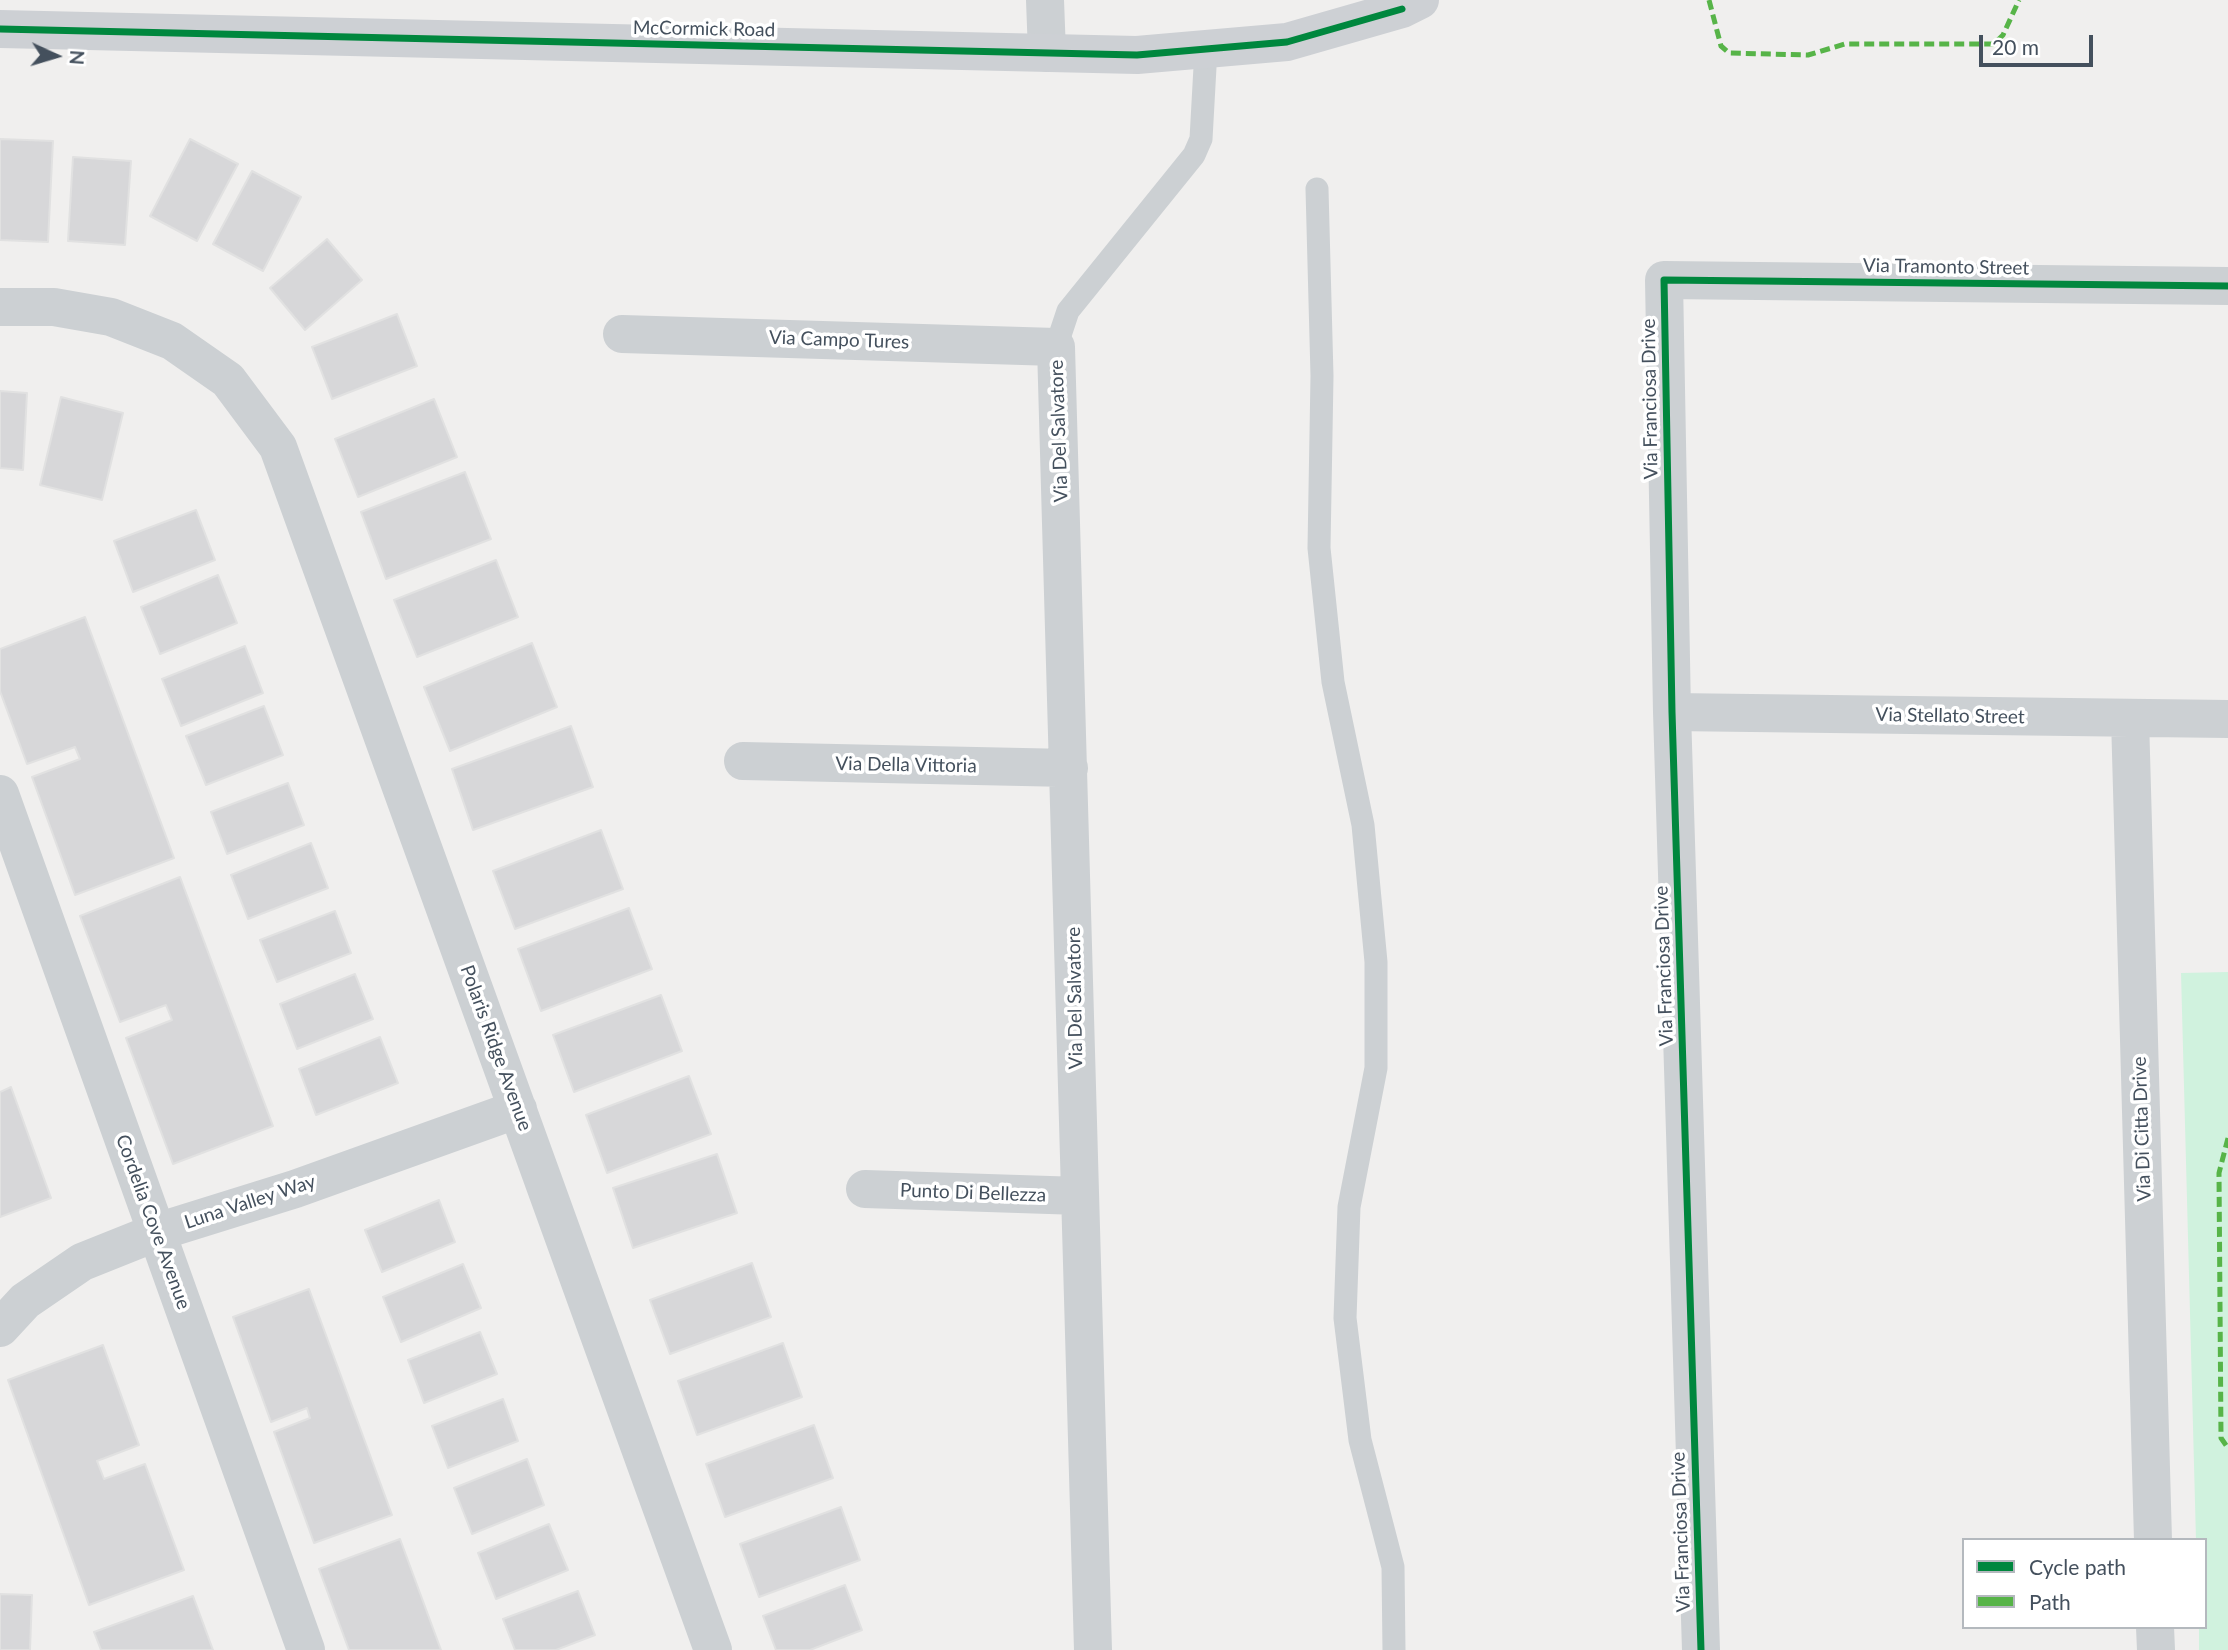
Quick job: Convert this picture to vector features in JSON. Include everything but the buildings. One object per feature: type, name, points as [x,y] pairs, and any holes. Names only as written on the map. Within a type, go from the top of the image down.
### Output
[{"type":"street","points":[[1045,0],[1048,53]]},
{"type":"street","name":"McCormick Road","points":[[0,29],[1137,55],[1287,42],[1402,9],[1420,0]]},
{"type":"street","name":"Via Tramonto Street","points":[[1664,280],[2228,286]]},
{"type":"street","name":"Via Franciosa Drive","points":[[1664,280],[1672,712],[1700,1650]]},
{"type":"street","name":"Polaris Ridge Avenue","points":[[0,307],[54,307],[111,317],[172,341],[228,380],[278,447],[713,1650]]},
{"type":"street","name":"Via Campo Tures","points":[[622,334],[1056,346]]},
{"type":"street","name":"Via Del Salvatore","points":[[1056,346],[1093,1650]]},
{"type":"street","name":"Via Stellato Street","points":[[1672,712],[2228,719]]},
{"type":"street","name":"Via Di Citta Drive","points":[[2130,718],[2153,1538]]},
{"type":"street","name":"Via Della Vittoria","points":[[743,761],[1069,768]]},
{"type":"street","name":"Cordelia Cove Avenue","points":[[0,794],[306,1650]]},
{"type":"street","name":"Luna Valley Way","points":[[0,1328],[26,1301],[82,1262],[157,1232],[295,1189],[518,1110]]},
{"type":"street","name":"Punto Di Bellezza","points":[[865,1189],[1080,1196]]},
{"type":"street","points":[[2155,1629],[2156,1650]]},
{"type":"lane","points":[[1056,346],[1068,311],[1194,155],[1201,139],[1206,50]]},
{"type":"lane","points":[[1317,189],[1322,376],[1319,548],[1333,682],[1363,825],[1376,962],[1376,1068],[1349,1207],[1345,1318],[1360,1440],[1393,1567],[1394,1650]]},
{"type":"green space","points":[[2228,972],[2228,1650],[2199,1650],[2199,1629],[2207,1629],[2207,1538],[2196,1538],[2181,973]]},
{"type":"marked path","points":[[1709,0],[1721,46],[1729,53],[1808,55],[1845,44],[1994,44],[2003,35],[2019,0]]},
{"type":"marked path","points":[[2228,1138],[2219,1173],[2221,1438],[2228,1448]]},
{"type":"cycle path","points":[[0,29],[1137,55],[1287,42],[1402,9]]},
{"type":"cycle path","points":[[1701,1650],[1672,712],[1664,280],[2228,286]]}]
